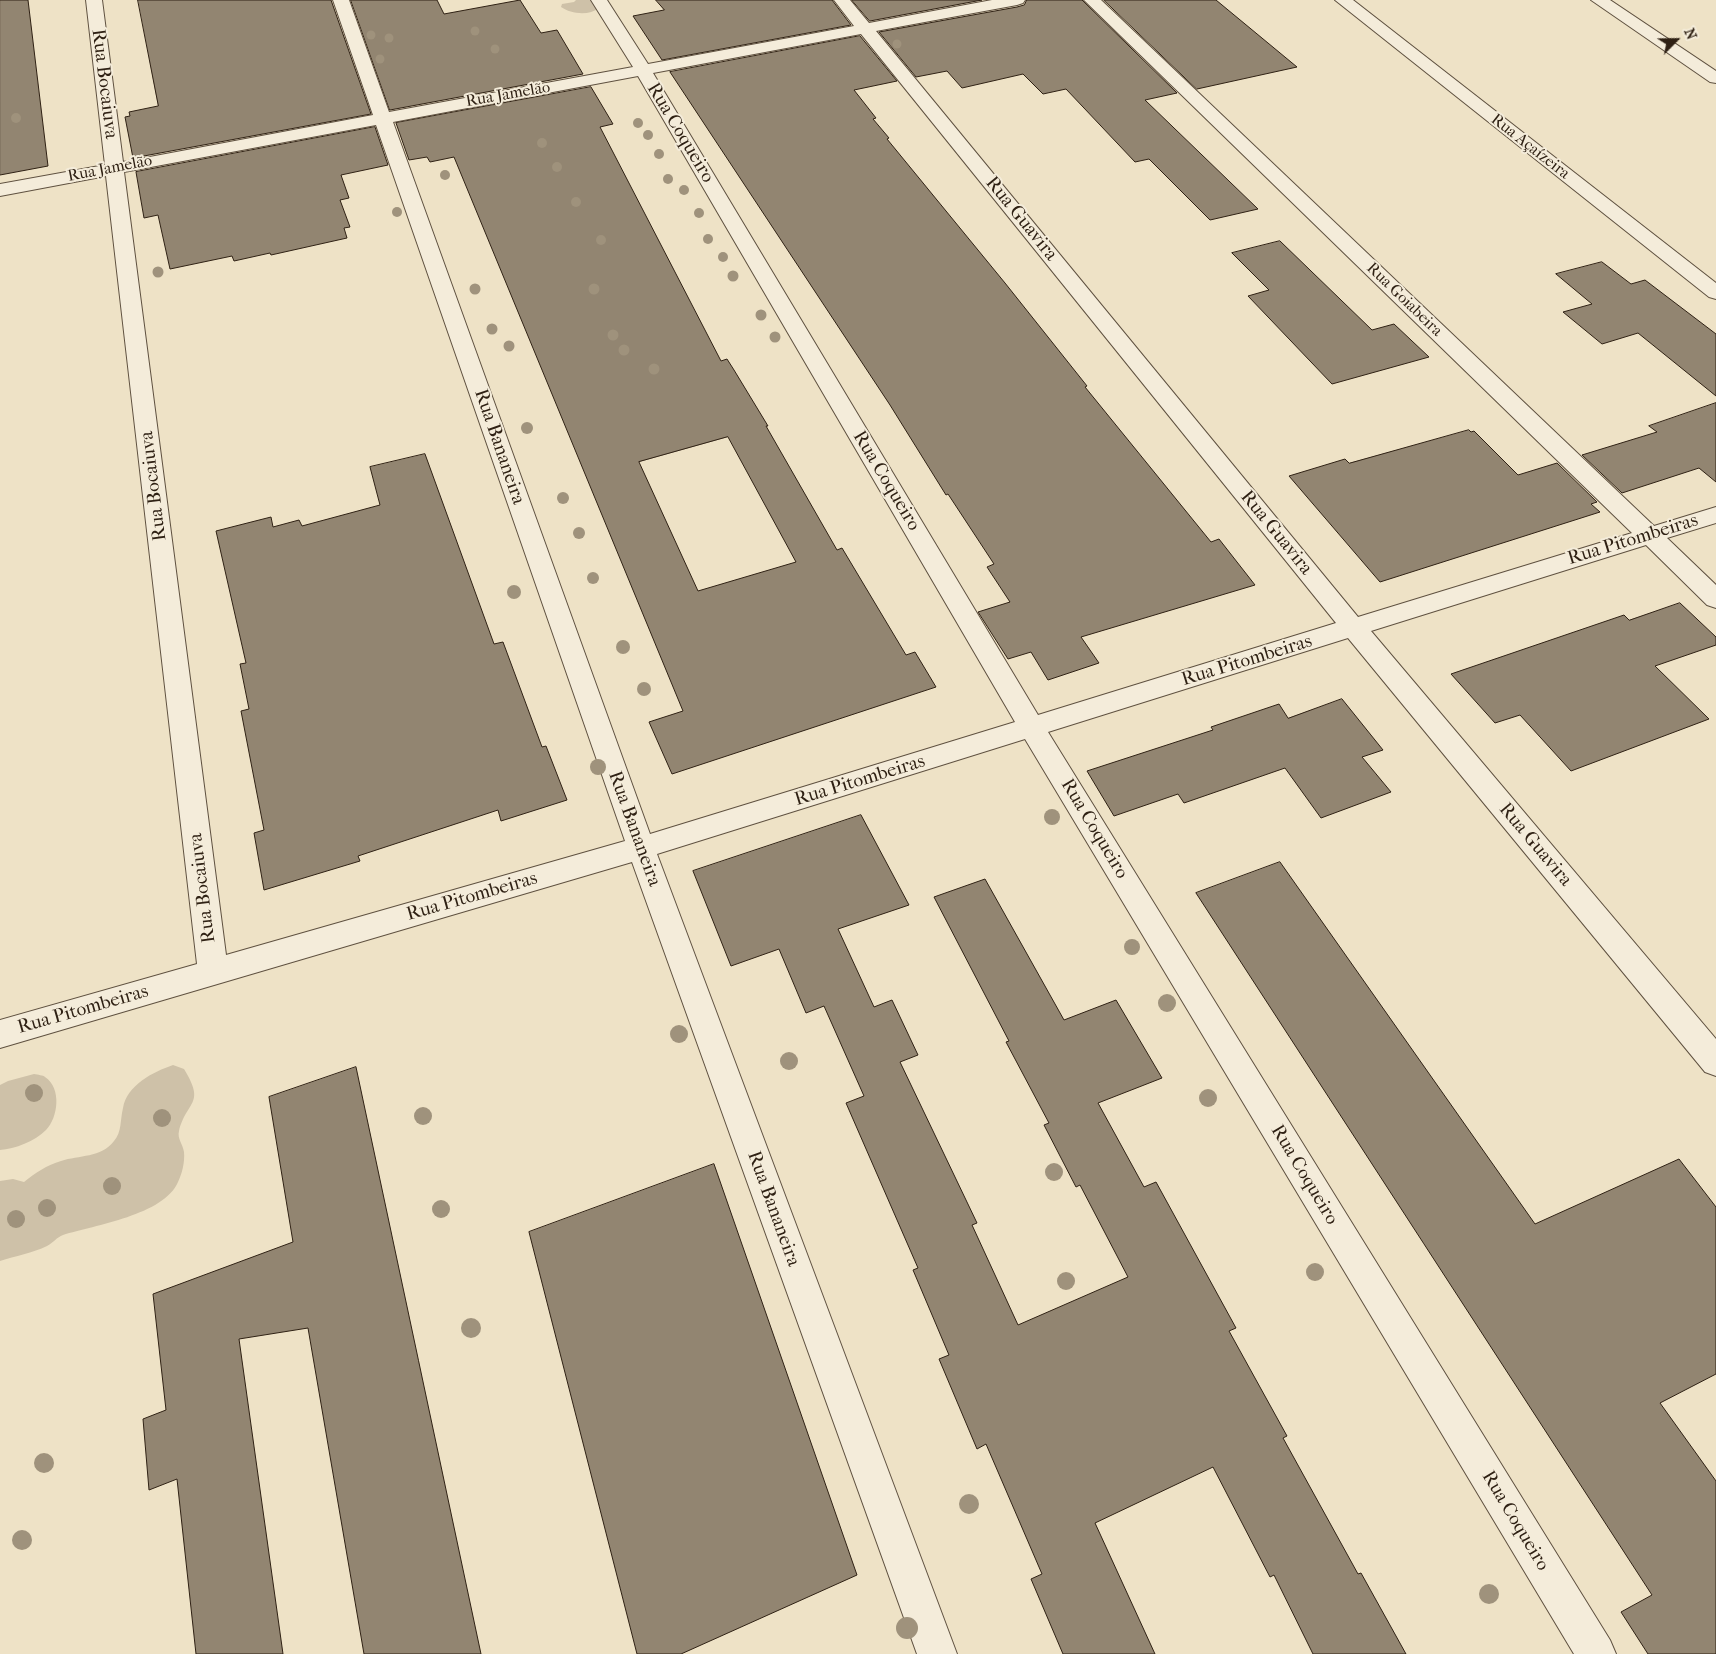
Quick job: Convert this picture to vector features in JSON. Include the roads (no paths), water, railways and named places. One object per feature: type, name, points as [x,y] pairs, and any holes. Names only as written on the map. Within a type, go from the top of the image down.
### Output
[{"type":"street","name":"Rua Bocaiuva","points":[[94,0],[213,971]]},
{"type":"street","name":"Rua Bananeira","points":[[341,0],[641,848],[937,1654]]},
{"type":"street","name":"Rua Coqueiro","points":[[599,0],[643,70],[1032,728],[1596,1654]]},
{"type":"street","name":"Rua Guavira","points":[[842,0],[1353,627],[1716,1062]]},
{"type":"street","name":"Rua Jamelão","points":[[0,190],[1017,0]]},
{"type":"street","name":"Rua Goiabeira","points":[[1092,0],[1716,599]]},
{"type":"street","name":"Rua Açaízeira","points":[[1343,0],[1716,294]]},
{"type":"street","points":[[1599,0],[1716,78]]},
{"type":"street","name":"Rua Pitombeiras","points":[[0,1034],[641,848],[1716,515]]}]
